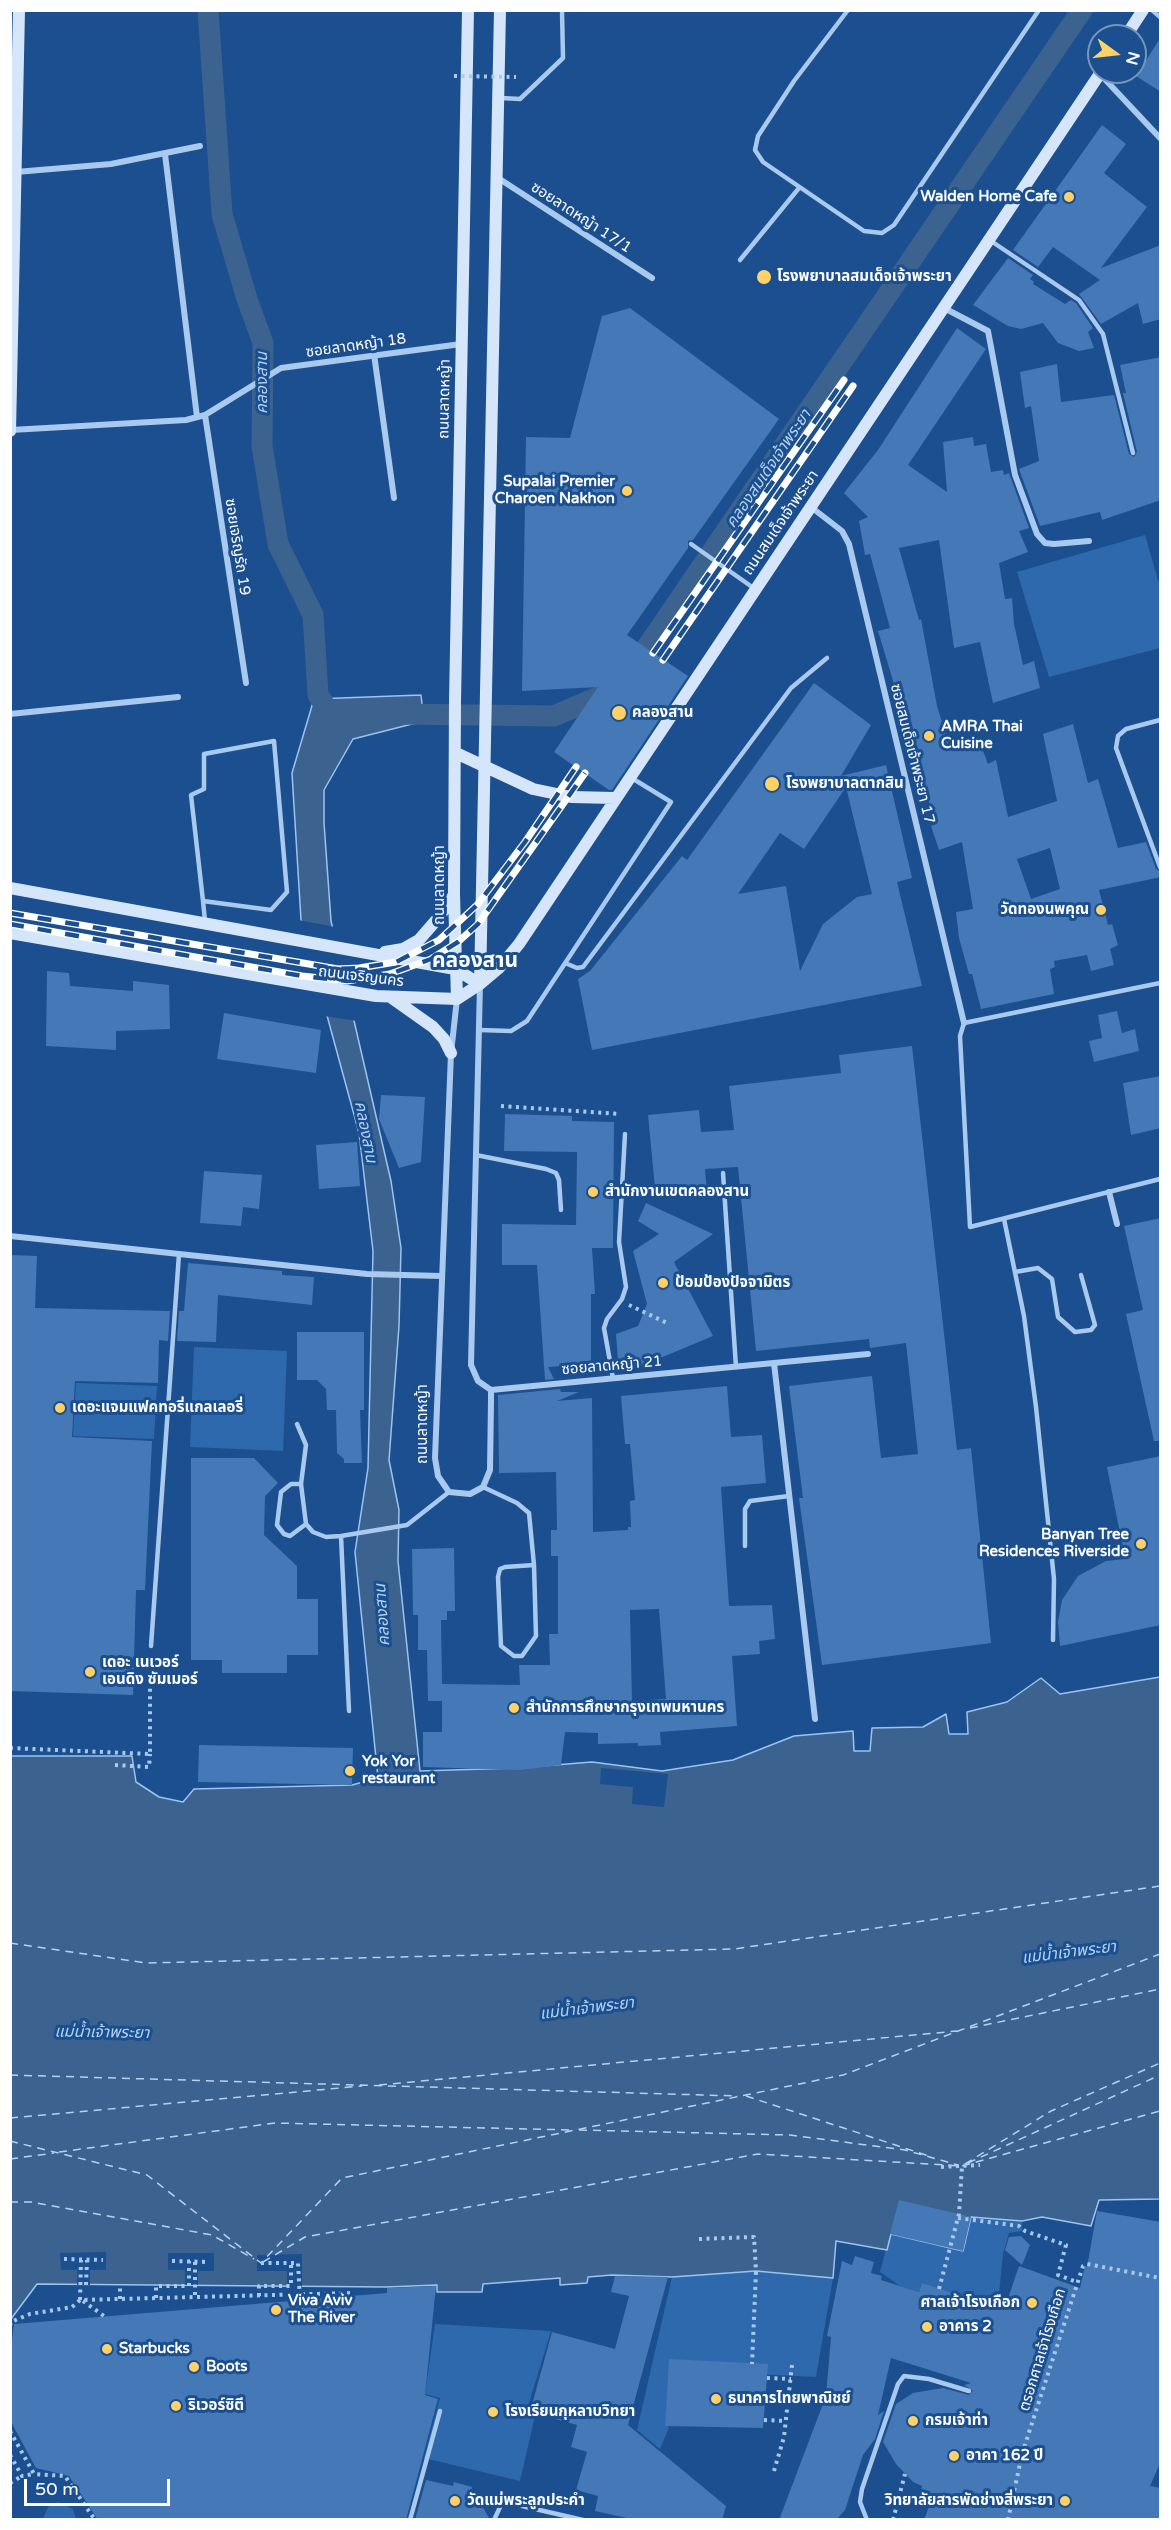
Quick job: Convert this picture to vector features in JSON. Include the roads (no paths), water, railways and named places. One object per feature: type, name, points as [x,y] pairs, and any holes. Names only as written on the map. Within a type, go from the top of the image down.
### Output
[{"type":"main road","points":[[10,431],[16,172],[15,30],[19,10]]},
{"type":"main road","name":"ถนนลาดหญ้า","points":[[457,999],[454,894],[455,701],[468,10]]},
{"type":"main road","points":[[457,999],[480,984],[500,10]]},
{"type":"main road","points":[[1134,24],[1143,10]]},
{"type":"main road","name":"ถนนสมเด็จเจ้าพระยา","points":[[480,984],[499,969],[519,944],[1093,84]]},
{"type":"main road","points":[[456,753],[512,781],[554,795],[615,798]]},
{"type":"main road","name":"ถนนเจริญนคร","points":[[10,888],[455,969],[480,984]]},
{"type":"main road","points":[[367,952],[394,951],[412,945],[430,929],[454,894]]},
{"type":"main road","name":"ถนนเจริญนคร","points":[[10,933],[284,982],[376,996],[457,999]]},
{"type":"main road","points":[[391,998],[433,1027],[444,1039],[451,1053]]},
{"type":"street","points":[[1110,84],[1161,138]]},
{"type":"street","points":[[16,172],[111,164],[200,146]]},
{"type":"street","points":[[165,154],[197,417]]},
{"type":"street","name":"ซอยลาดหญ้า 17/1","points":[[497,177],[652,278]]},
{"type":"street","points":[[943,308],[988,331],[1015,475],[1038,534],[1046,543],[1089,541]]},
{"type":"street","name":"ซอยลาดหญ้า 18","points":[[205,415],[281,368],[461,344]]},
{"type":"street","points":[[374,354],[394,498]]},
{"type":"street","points":[[10,431],[186,420],[205,415]]},
{"type":"street","name":"ซอยเจริญรัถ 19","points":[[205,415],[246,683]]},
{"type":"street","name":"ซอยสมเด็จเจ้าพระยา 17","points":[[810,506],[842,531],[849,544],[964,1023]]},
{"type":"street","points":[[10,714],[178,697]]},
{"type":"street","points":[[449,1492],[470,1494],[483,1487],[490,1470],[490,1390],[478,1381],[471,1365],[480,984]]},
{"type":"street","name":"ถนนลาดหญ้า","points":[[449,1492],[438,1476],[435,1458],[451,1053],[457,999]]},
{"type":"street","points":[[1109,1192],[1118,1224]]},
{"type":"street","points":[[10,1236],[367,1274],[441,1276]]},
{"type":"street","name":"ซอยลาดหญ้า 21","points":[[490,1390],[868,1354]]},
{"type":"street","points":[[774,1364],[815,1719]]},
{"type":"lane","points":[[499,98],[520,99],[563,58],[562,10]]},
{"type":"lane","points":[[848,10],[794,81],[758,136],[754,150],[762,162],[864,231],[882,233],[894,225],[1039,10]]},
{"type":"lane","points":[[1152,10],[1161,17]]},
{"type":"lane","points":[[740,260],[799,188]]},
{"type":"lane","points":[[989,239],[1079,300],[1103,334],[1132,453]]},
{"type":"lane","points":[[691,544],[755,589]]},
{"type":"lane","points":[[565,963],[577,968],[583,967],[791,688],[827,658]]},
{"type":"lane","points":[[1161,720],[1126,729],[1118,736],[1116,748],[1161,867]]},
{"type":"lane","points":[[203,901],[271,910],[287,892],[274,741],[204,754],[204,789],[191,795],[203,901],[206,924]]},
{"type":"lane","points":[[479,1030],[511,1031],[527,1021],[671,802],[629,777]]},
{"type":"lane","points":[[1161,983],[964,1023],[960,1036],[970,1227],[1161,1179]]},
{"type":"lane","points":[[614,1378],[604,1328],[607,1319],[622,1299],[626,1287],[619,1242],[624,1134]]},
{"type":"lane","points":[[475,1155],[556,1173],[559,1180],[561,1210]]},
{"type":"lane","points":[[723,1173],[736,1367]]},
{"type":"lane","points":[[1004,1218],[1026,1328],[1053,1568],[1053,1640]]},
{"type":"lane","points":[[151,1646],[179,1254]]},
{"type":"lane","points":[[1015,1272],[1038,1268],[1052,1279],[1059,1317],[1075,1332],[1091,1330],[1095,1325],[1082,1275]]},
{"type":"lane","points":[[297,1424],[306,1445],[302,1484],[306,1524],[314,1532],[326,1537],[407,1525],[449,1492]]},
{"type":"lane","points":[[302,1484],[291,1484],[281,1492],[277,1525],[284,1534],[290,1536],[299,1532],[306,1524]]},
{"type":"lane","points":[[483,1487],[517,1503],[529,1513],[534,1565],[536,1636],[522,1656],[514,1656],[501,1646],[498,1577],[500,1569],[505,1567],[534,1565]]},
{"type":"lane","points":[[745,1546],[745,1509],[750,1501],[789,1496]]},
{"type":"lane","points":[[344,1535],[349,1711]]},
{"type":"lane","points":[[867,2520],[860,2502],[862,2489],[898,2384],[904,2376],[929,2379],[969,2391]]},
{"type":"lane","points":[[410,2520],[440,2411]]},
{"type":"lane","points":[[494,2520],[501,2505],[509,2503],[583,2520]]},
{"type":"water","name":"แม่น้ำเจ้าพระยา","points":[[421,695],[424,721],[353,739],[324,790],[331,921],[391,1181],[401,1248],[399,1326],[389,1460],[399,1510],[398,1561],[420,1771],[517,1768],[592,1762],[662,1771],[733,1760],[794,1736],[853,1731],[854,1751],[870,1751],[872,1728],[923,1727],[946,1714],[949,1734],[968,1734],[967,1712],[1007,1702],[1041,1678],[1060,1694],[1160,1677],[1160,2199],[1099,2200],[1091,2226],[1042,2217],[1022,2221],[971,2217],[963,2251],[891,2234],[887,2250],[836,2241],[833,2278],[756,2271],[672,2277],[612,2275],[588,2277],[587,2283],[560,2285],[560,2278],[483,2284],[482,2292],[437,2292],[437,2285],[386,2287],[37,2284],[11,2319],[11,1756],[132,1756],[136,1782],[159,1797],[183,1802],[194,1789],[352,1785],[378,1778],[355,1552],[368,1468],[373,1251],[359,1133],[301,920],[292,773],[314,699]]},
{"type":"waterway","name":"คลองสาน","points":[[208,10],[222,214],[247,299],[263,343],[262,446],[278,544],[313,615],[318,695],[336,723]]},
{"type":"waterway","name":"คลองสมเด็จเจ้าพระยา","points":[[396,714],[554,716],[619,688],[1082,10]]},
{"type":"railway","points":[[653,653],[844,380]]},
{"type":"railway","points":[[663,660],[853,386]]},
{"type":"railway","points":[[10,913],[338,969],[396,962],[439,940],[477,905],[525,842],[576,767]]},
{"type":"railway","points":[[10,924],[302,976],[347,981],[390,974],[431,959],[458,942],[478,924],[585,773]]},
{"type":"place","name":"Walden Home Cafe","points":[[1069,197]]},
{"type":"place","name":"โรงพยาบาลสมเด็จเจ้าพระยา","points":[[764,277]]},
{"type":"place","name":"Supalai Premier Charoen Nakhon","points":[[627,491]]},
{"type":"place","name":"คลองสาน","points":[[619,713]]},
{"type":"place","name":"AMRA Thai Cuisine","points":[[929,736]]},
{"type":"place","name":"โรงพยาบาลตากสิน","points":[[772,784]]},
{"type":"place","name":"วัดทองนพคุณ","points":[[1101,910]]},
{"type":"place","name":"สำนักงานเขตคลองสาน","points":[[593,1192]]},
{"type":"place","name":"ป้อมป้องปัจจามิตร","points":[[663,1283]]},
{"type":"place","name":"เดอะแจมแฟคทอรี่แกลเลอรี่","points":[[60,1408]]},
{"type":"place","name":"Banyan Tree Residences Riverside","points":[[1141,1544]]},
{"type":"place","name":"เดอะ เนเวอร์ เอนดิง ซัมเมอร์","points":[[90,1672]]},
{"type":"place","name":"สำนักการศึกษากรุงเทพมหานคร","points":[[514,1708]]},
{"type":"place","name":"Yok Yor restaurant","points":[[350,1771]]},
{"type":"place","name":"ศาลเจ้าโรงเกือก","points":[[1032,2303]]},
{"type":"place","name":"Viva Aviv The River","points":[[276,2310]]},
{"type":"place","name":"อาคาร 2","points":[[927,2327]]},
{"type":"place","name":"Starbucks","points":[[107,2349]]},
{"type":"place","name":"Boots","points":[[194,2367]]},
{"type":"place","name":"ธนาคารไทยพาณิชย์","points":[[716,2399]]},
{"type":"place","name":"ริเวอร์ซิตี","points":[[176,2406]]},
{"type":"place","name":"โรงเรียนกุหลาบวิทยา","points":[[493,2412]]},
{"type":"place","name":"กรมเจ้าท่า","points":[[913,2421]]},
{"type":"place","name":"อาคา 162 ปี","points":[[954,2456]]},
{"type":"place","name":"วัดแม่พระลูกประคำ","points":[[455,2501]]},
{"type":"place","name":"วิทยาลัยสารพัดช่างสี่พระยา","points":[[1065,2501]]},
{"type":"district","name":"คลองสาน","points":[[475,961]]}]
